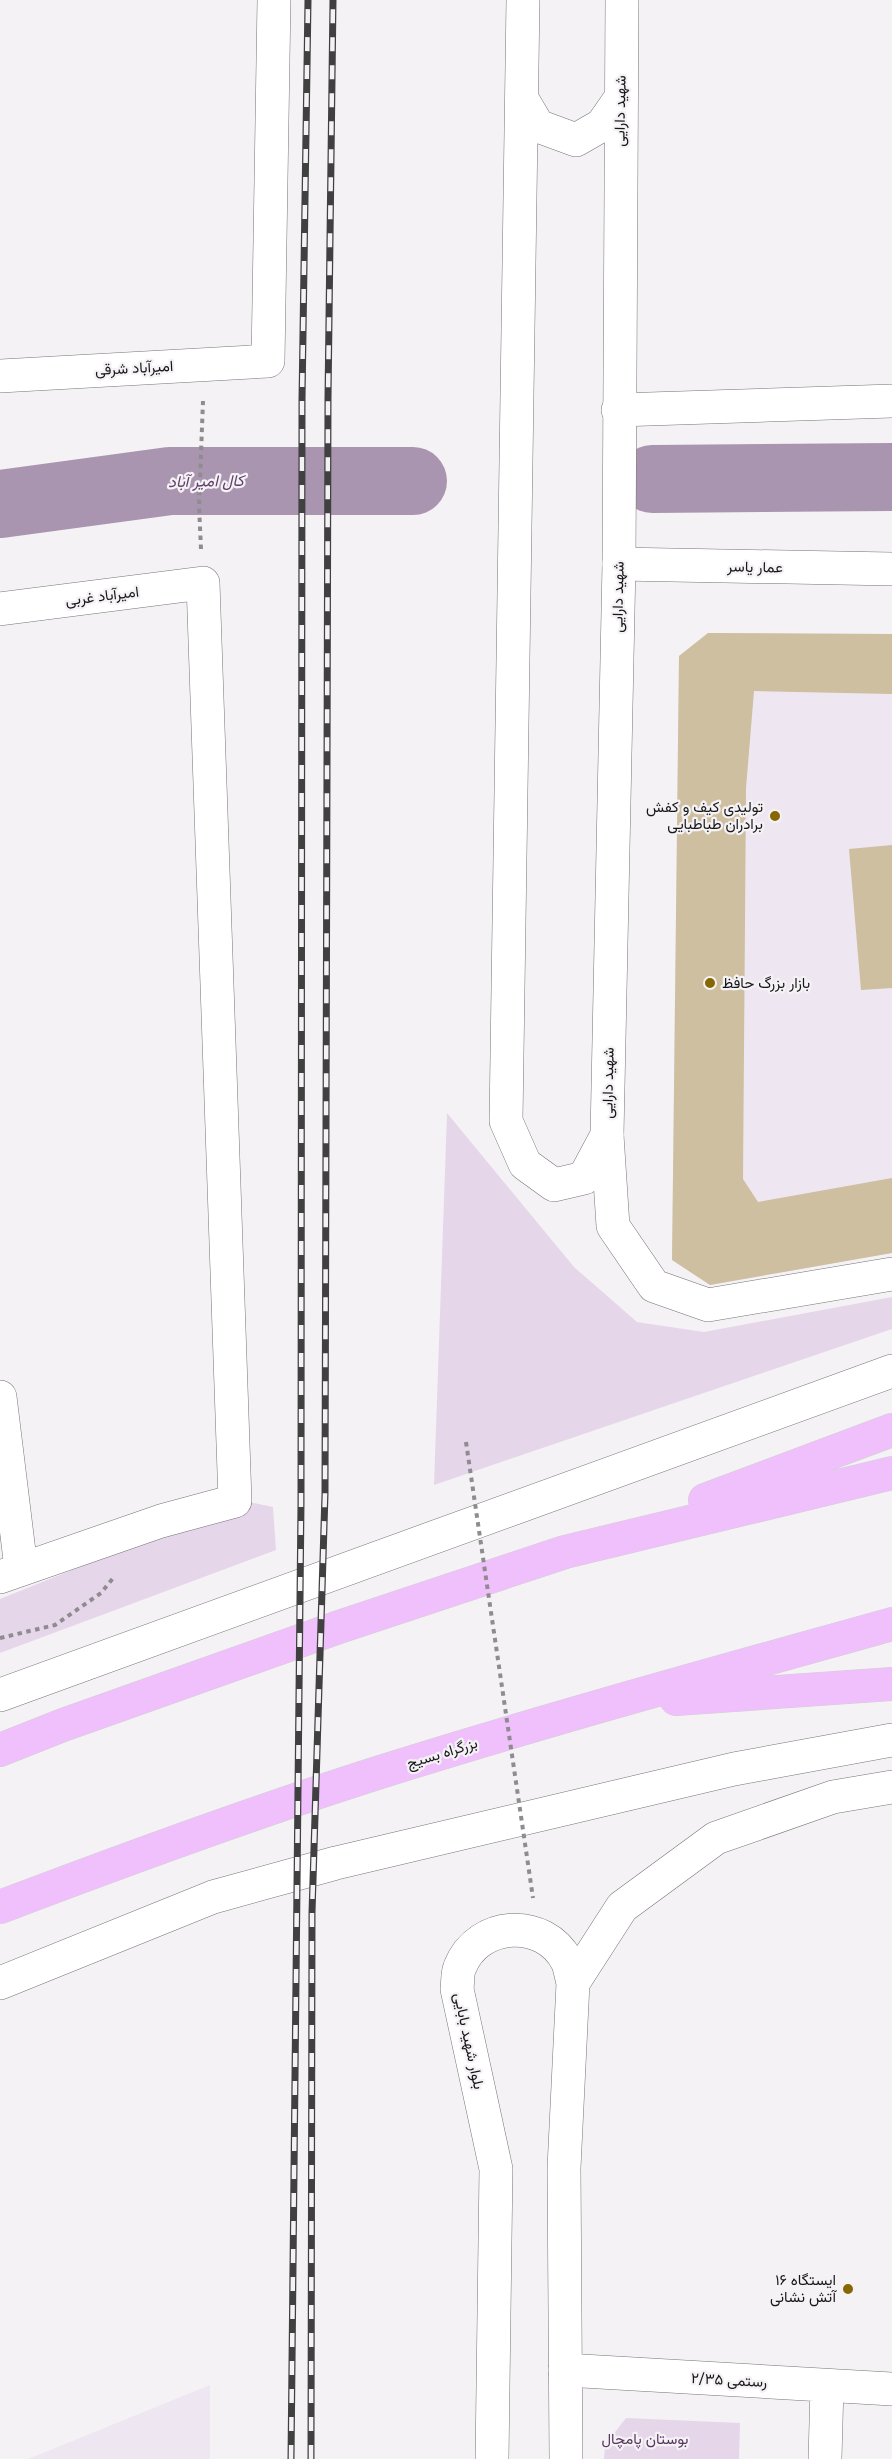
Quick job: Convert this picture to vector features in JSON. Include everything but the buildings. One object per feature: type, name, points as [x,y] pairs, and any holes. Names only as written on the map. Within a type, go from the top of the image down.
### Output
[{"type":"highway","points":[[0,1750],[63,1725],[339,1627],[564,1552],[892,1430]]},
{"type":"highway","points":[[564,1552],[892,1473]]},
{"type":"highway","name":"بزرگراه بسیج","points":[[0,1906],[118,1862],[389,1769],[608,1703],[892,1624]]},
{"type":"highway","points":[[608,1703],[892,1684]]},
{"type":"street","name":"امیرآباد شرقی","points":[[0,376],[268,361],[274,0]]},
{"type":"street","name":"شهید دارایی","points":[[523,0],[506,1121],[525,1164],[554,1185],[584,1178],[607,1135],[619,564],[618,410],[622,0]]},
{"type":"street","points":[[522,99],[538,126],[576,140],[602,125],[620,99]]},
{"type":"street","points":[[618,410],[892,401]]},
{"type":"street","name":"عمار یاسر","points":[[619,564],[892,569]]},
{"type":"street","points":[[0,1397],[11,1573],[161,1521],[235,1501],[203,583]]},
{"type":"street","name":"امیرآباد غربی","points":[[0,609],[203,583]]},
{"type":"street","points":[[607,1135],[613,1226],[654,1287],[708,1305],[892,1274]]},
{"type":"street","points":[[0,1695],[892,1371]]},
{"type":"street","points":[[0,1983],[213,1897],[336,1863],[734,1769],[892,1740]]},
{"type":"street","points":[[573,1983],[622,1907],[716,1838],[833,1797],[892,1787]]},
{"type":"street","name":"بلوار شهید بابایی","points":[[492,2459],[496,2169],[457,1989],[460,1967],[471,1948],[489,1934],[511,1929],[533,1932],[553,1943],[567,1961],[573,1983],[564,2168],[566,2459]]},
{"type":"street","name":"رستمی ۲/۳۵","points":[[566,2370],[892,2390]]},
{"type":"street","points":[[825,2459],[828,2386]]},
{"type":"path","points":[[201,437],[199,506],[203,583]]},
{"type":"path","points":[[466,1442],[533,1898]]},
{"type":"path","points":[[0,1638],[55,1625],[100,1593],[116,1575]]},
{"type":"shaded area","points":[[708,633],[892,634],[892,1253],[710,1285],[672,1260],[679,656]]},
{"type":"shaded area","points":[[210,2385],[210,2459],[28,2459]]},
{"type":"green space","points":[[447,1113],[574,1267],[637,1322],[704,1332],[892,1297],[892,1329],[434,1485]]},
{"type":"green space","points":[[244,1501],[273,1507],[276,1550],[0,1653],[0,1599]]},
{"type":"green space","name":"بوستان پامچال","points":[[626,2418],[740,2423],[739,2459],[604,2459],[605,2445]]},
{"type":"waterway","points":[[652,479],[892,477]]},
{"type":"waterway","name":"کال امیر آباد","points":[[0,504],[170,481],[413,481]]},
{"type":"railway","points":[[291,2459],[301,1503],[302,400],[308,0]]},
{"type":"railway","points":[[311,2459],[312,1913],[325,1494],[328,399],[333,0]]},
{"type":"place","name":"تولیدی کیف و کفش برادران طباطبایی","points":[[775,816]]},
{"type":"place","name":"بازار بزرگ حافظ","points":[[710,983]]},
{"type":"place","name":"ایستگاه ۱۶ آتش نشانی","points":[[848,2289]]}]
